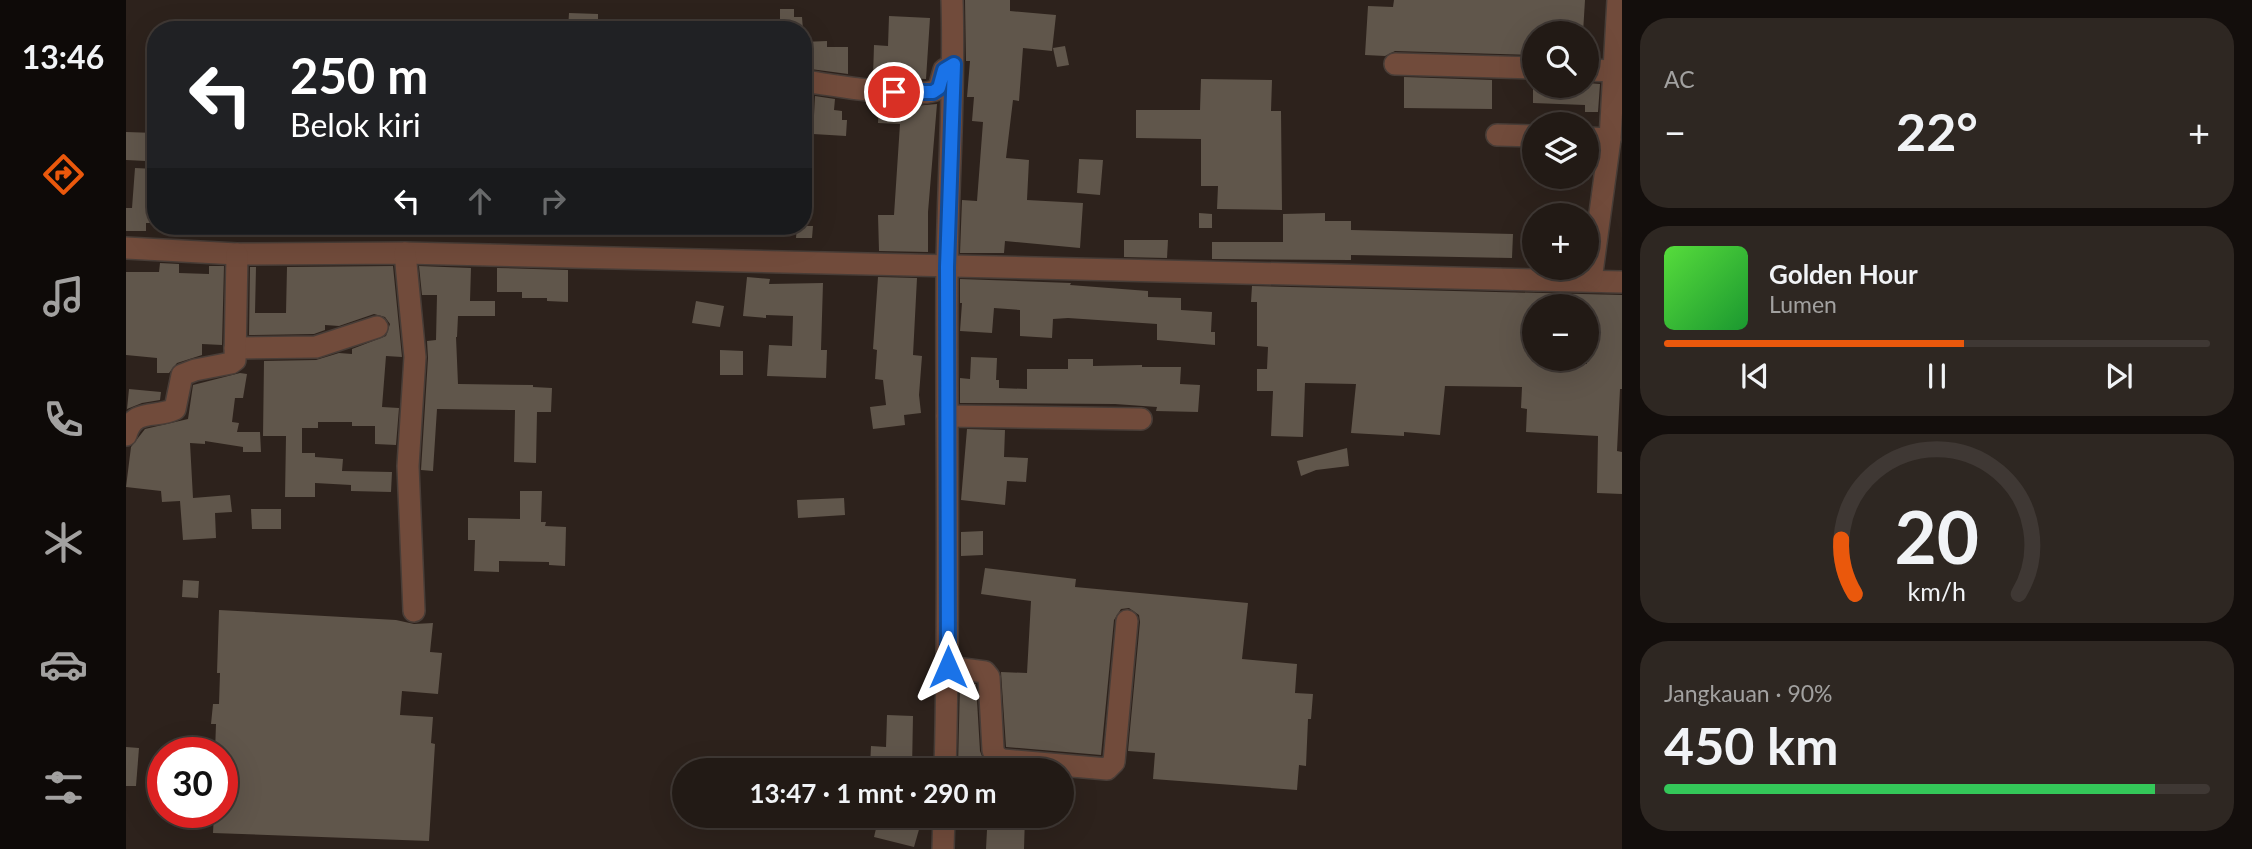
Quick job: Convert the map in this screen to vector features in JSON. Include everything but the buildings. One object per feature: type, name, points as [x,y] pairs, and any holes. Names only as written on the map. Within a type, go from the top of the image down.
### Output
[{"type":"street","points":[[945,758],[948,667],[947,267],[954,64],[953,0]]},
{"type":"street","points":[[1599,224],[1611,139],[1618,0]]},
{"type":"street","points":[[812,82],[928,93],[936,90],[944,70],[954,64]]},
{"type":"street","points":[[1395,64],[1522,68]]},
{"type":"street","points":[[1599,70],[1615,71]]},
{"type":"street","points":[[1497,135],[1522,136]]},
{"type":"street","points":[[1599,138],[1611,139]]},
{"type":"street","points":[[126,248],[237,254],[405,253],[1522,279]]},
{"type":"street","points":[[405,253],[415,357],[408,466],[414,611]]},
{"type":"street","points":[[126,435],[129,424],[138,417],[175,409],[182,375],[235,360],[237,254]]},
{"type":"street","points":[[1591,280],[1622,282]]},
{"type":"street","points":[[235,348],[316,347],[377,327]]},
{"type":"street","points":[[947,416],[1141,419]]},
{"type":"street","points":[[948,667],[985,672],[989,677],[993,750],[996,757],[1003,760],[1107,769],[1114,762],[1127,621]]},
{"type":"street","points":[[943,849],[944,828]]},
{"type":"route","points":[[894,92],[933,92],[939,88],[944,70],[954,64],[947,267],[948,667]]}]
